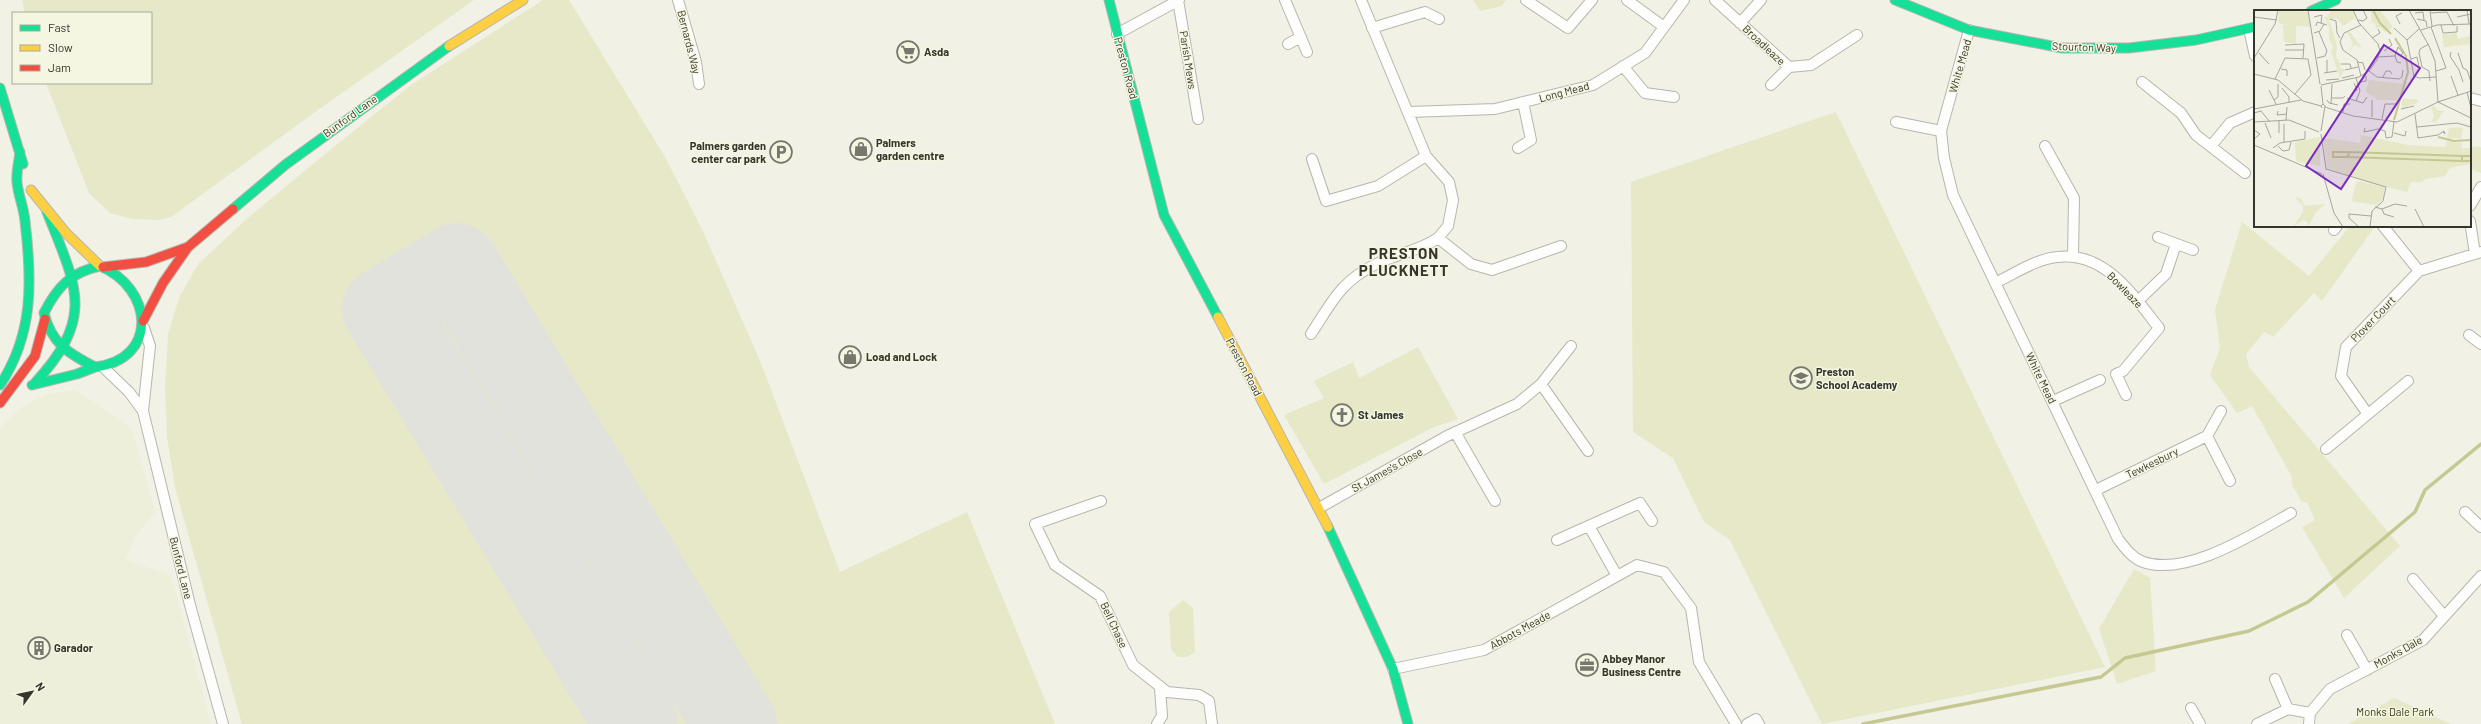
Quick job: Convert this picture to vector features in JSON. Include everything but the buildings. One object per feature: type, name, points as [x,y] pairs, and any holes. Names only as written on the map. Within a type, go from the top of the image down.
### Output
[{"type":"main road","name":"Bunford Lane","points":[[143,322],[163,283],[188,247],[285,165],[335,126],[430,58],[523,0]]},
{"type":"main road","name":"Preston Road","points":[[1109,0],[1164,215],[1319,508],[1393,669],[1408,724]]},
{"type":"main road","name":"Stourton Way","points":[[1895,0],[1969,30],[2062,48],[2095,50],[2196,40],[2252,28]]},
{"type":"main road","points":[[2313,10],[2336,0]]},
{"type":"main road","points":[[0,88],[29,182],[39,279]]},
{"type":"main road","points":[[0,385],[16,361],[24,336],[28,305],[24,218],[16,182],[20,152]]},
{"type":"main road","points":[[7,396],[34,384],[120,362],[131,350],[143,322],[138,302],[130,287],[80,248],[48,212],[29,182]]},
{"type":"main road","points":[[34,384],[62,350],[70,335],[76,315],[76,300],[70,276],[48,212]]},
{"type":"main road","name":"Bunford Lane","points":[[70,276],[78,270],[146,262],[188,247]]},
{"type":"main road","points":[[0,403],[7,396],[34,356],[45,316],[57,290],[70,276]]},
{"type":"main road","points":[[40,302],[52,337],[62,350],[99,367]]},
{"type":"street","name":"Bernards Way","points":[[678,0],[696,62],[699,84]]},
{"type":"street","points":[[1117,34],[1179,0]]},
{"type":"street","name":"Parish Mews","points":[[1179,0],[1198,119]]},
{"type":"street","points":[[1284,0],[1307,52]]},
{"type":"street","points":[[1311,334],[1337,292],[1353,278],[1377,264],[1426,246],[1438,238],[1448,226],[1453,200],[1449,182],[1426,156],[1409,112],[1385,62],[1361,0]]},
{"type":"street","points":[[1526,0],[1568,28],[1592,0]]},
{"type":"street","points":[[1627,0],[1664,27]]},
{"type":"street","name":"Long Mead","points":[[1409,112],[1495,109],[1593,85],[1645,53],[1684,0]]},
{"type":"street","name":"Broadleaze","points":[[1715,0],[1789,68]]},
{"type":"street","name":"Broadleaze","points":[[1740,23],[1761,0]]},
{"type":"street","points":[[1372,28],[1425,12],[1439,19]]},
{"type":"street","points":[[2252,28],[2254,47]]},
{"type":"street","name":"White Mead","points":[[1969,30],[1941,131],[1944,158],[1953,195],[2096,490],[2118,539],[2129,553],[2142,562],[2164,566],[2184,564],[2239,541],[2291,512]]},
{"type":"street","name":"Broadleaze","points":[[1771,85],[1789,68],[1811,65],[1857,35]]},
{"type":"street","points":[[1288,44],[1301,37]]},
{"type":"street","points":[[1623,66],[1645,93],[1674,97]]},
{"type":"street","points":[[2142,82],[2181,112],[2196,135],[2245,173]]},
{"type":"street","points":[[2471,98],[2481,101]]},
{"type":"street","points":[[1518,148],[1531,140],[1523,102]]},
{"type":"street","points":[[2211,146],[2230,123],[2254,112]]},
{"type":"street","points":[[1896,122],[1941,131]]},
{"type":"street","points":[[2045,146],[2074,198],[2073,257]]},
{"type":"street","points":[[1312,159],[1326,200],[1378,186],[1426,156]]},
{"type":"street","points":[[2471,204],[2481,186]]},
{"type":"street","points":[[2384,227],[2419,272],[2478,253],[2471,225]]},
{"type":"street","points":[[2158,237],[2193,250]]},
{"type":"street","points":[[1438,238],[1471,264],[1492,270],[1561,246]]},
{"type":"street","points":[[2138,301],[2166,274],[2176,244]]},
{"type":"street","name":"Bowleaze","points":[[1995,283],[2030,266],[2056,257],[2085,258],[2107,270],[2138,301],[2159,328],[2123,371],[2109,377]]},
{"type":"street","name":"Plover Court","points":[[2367,413],[2341,376],[2346,348],[2419,272]]},
{"type":"street","name":"Bunford Lane","points":[[143,322],[150,346],[143,412],[190,605],[223,724]]},
{"type":"street","points":[[2469,335],[2481,344]]},
{"type":"street","name":"St James's Close","points":[[1319,508],[1455,432],[1517,404],[1541,384],[1571,346]]},
{"type":"street","name":"Bunford Lane","points":[[99,367],[129,392],[143,412]]},
{"type":"street","points":[[2053,401],[2109,377],[2126,395]]},
{"type":"street","points":[[2326,449],[2367,413],[2408,381]]},
{"type":"street","points":[[1541,384],[1588,451]]},
{"type":"street","points":[[2221,410],[2207,436],[2230,481]]},
{"type":"street","points":[[1455,432],[1495,501]]},
{"type":"street","name":"Tewkesbury","points":[[2096,490],[2207,436]]},
{"type":"street","name":"Bell Chase","points":[[1101,501],[1035,524],[1055,565],[1100,596],[1133,665],[1160,688],[1167,692],[1199,695],[1209,700],[1212,724]]},
{"type":"street","points":[[1557,540],[1640,503],[1652,521]]},
{"type":"street","points":[[2465,512],[2481,527]]},
{"type":"street","points":[[1589,526],[1617,576]]},
{"type":"street","name":"Abbots Meade","points":[[1393,669],[1484,650],[1636,565],[1664,572],[1691,608],[1699,662],[1736,724]]},
{"type":"street","name":"Monks Dale","points":[[2310,713],[2330,689],[2423,640],[2481,576]]},
{"type":"street","points":[[2413,579],[2444,616]]},
{"type":"street","name":"Monks Dale","points":[[2347,635],[2367,670]]},
{"type":"street","points":[[2274,679],[2288,709]]},
{"type":"street","points":[[1157,724],[1162,716],[1160,688]]},
{"type":"street","points":[[2191,708],[2200,724]]},
{"type":"street","points":[[2257,724],[2288,709],[2310,713],[2309,724]]},
{"type":"shaded area","points":[[76,390],[132,429],[155,512],[134,538],[126,560],[171,575],[211,724],[0,724],[0,429],[20,408],[46,394]]},
{"type":"green space","points":[[22,0],[474,0],[315,112],[171,217],[159,220],[132,219],[110,213],[89,193],[46,84],[152,84],[152,12],[25,12]]},
{"type":"green space","points":[[543,0],[569,0],[665,157],[702,229],[761,363],[840,572],[967,512],[1055,724],[242,724],[175,488],[167,437],[165,387],[168,335],[179,298],[198,264],[249,217],[330,150],[411,85]]},
{"type":"green space","points":[[1473,0],[1506,0],[1502,6],[1480,11]]},
{"type":"green space","name":"Preston School Academy","points":[[1836,112],[2105,667],[1822,724],[1730,540],[1704,522],[1673,458],[1633,432],[1631,182]]},
{"type":"green space","points":[[2471,146],[2481,147],[2481,173],[2471,169]]},
{"type":"green space","points":[[2242,222],[2309,276],[2349,227],[2371,227],[2373,229],[2322,301],[2314,293],[2273,337],[2264,332],[2246,354],[2249,367],[2400,546],[2344,598],[2302,527],[2315,520],[2307,502],[2302,502],[2292,485],[2292,477],[2252,406],[2237,413],[2210,375],[2220,348],[2215,310]]},
{"type":"green space","points":[[1418,347],[1458,419],[1434,427],[1324,484],[1284,415],[1324,398],[1314,381],[1353,362],[1359,378]]},
{"type":"green space","points":[[2134,569],[2150,578],[2156,671],[2117,684],[2099,629]]},
{"type":"green space","points":[[1183,600],[1193,608],[1195,652],[1187,657],[1178,657],[1171,649],[1169,612]]},
{"type":"green space","name":"Monks Dale Park","points":[[2394,698],[2451,724],[2348,724]]},
{"type":"waterway","points":[[1863,724],[2101,677],[2125,658],[2249,631],[2308,602],[2415,512],[2425,490],[2481,444]]},
{"type":"runway","points":[[457,265],[596,495],[524,539],[384,309],[457,265]]},
{"type":"runway","points":[[636,724],[524,539],[596,495],[735,724]]},
{"type":"traffic: fast","points":[[1109,0],[1164,215],[1218,317]]},
{"type":"traffic: fast","points":[[1895,0],[1969,30],[2062,48],[2129,48],[2196,40],[2254,27]]},
{"type":"traffic: fast","points":[[2313,10],[2336,0]]},
{"type":"traffic: fast","points":[[233,209],[285,165],[449,46]]},
{"type":"traffic: fast","points":[[0,88],[23,164]]},
{"type":"traffic: fast","points":[[0,385],[11,366],[19,346],[25,326],[28,306],[29,264],[24,216],[17,178],[20,152]]},
{"type":"traffic: fast","points":[[34,384],[54,360],[66,340],[73,320],[75,301],[72,282],[66,262],[47,212]]},
{"type":"traffic: fast","points":[[100,266],[118,276],[131,290],[139,306],[142,322],[139,337],[131,351],[116,361],[95,367],[69,352],[56,340],[51,332],[44,313],[54,296],[66,282],[81,272],[100,266]]},
{"type":"traffic: fast","points":[[32,385],[77,374],[95,367]]},
{"type":"traffic: fast","points":[[1328,527],[1393,669],[1408,724]]},
{"type":"traffic: slow","points":[[449,46],[523,0]]},
{"type":"traffic: slow","points":[[31,190],[66,233],[100,266]]},
{"type":"traffic: slow","points":[[1218,317],[1328,527]]},
{"type":"traffic: jam","points":[[143,321],[163,283],[188,247],[233,209]]},
{"type":"traffic: jam","points":[[103,267],[146,262],[188,247]]},
{"type":"traffic: jam","points":[[0,403],[35,356],[45,319]]},
{"type":"place","name":"Asda","points":[[908,52]]},
{"type":"place","name":"Palmers garden centre","points":[[861,149]]},
{"type":"place","name":"Palmers garden center car park","points":[[781,152]]},
{"type":"place","name":"Load and Lock","points":[[850,357]]},
{"type":"place","name":"Preston School Academy","points":[[1801,378]]},
{"type":"place","name":"St James","points":[[1342,415]]},
{"type":"place","name":"Garador","points":[[39,648]]},
{"type":"place","name":"Abbey Manor Business Centre","points":[[1587,665]]},
{"type":"district","name":"PRESTON PLUCKNETT","points":[[1404,262]]}]
